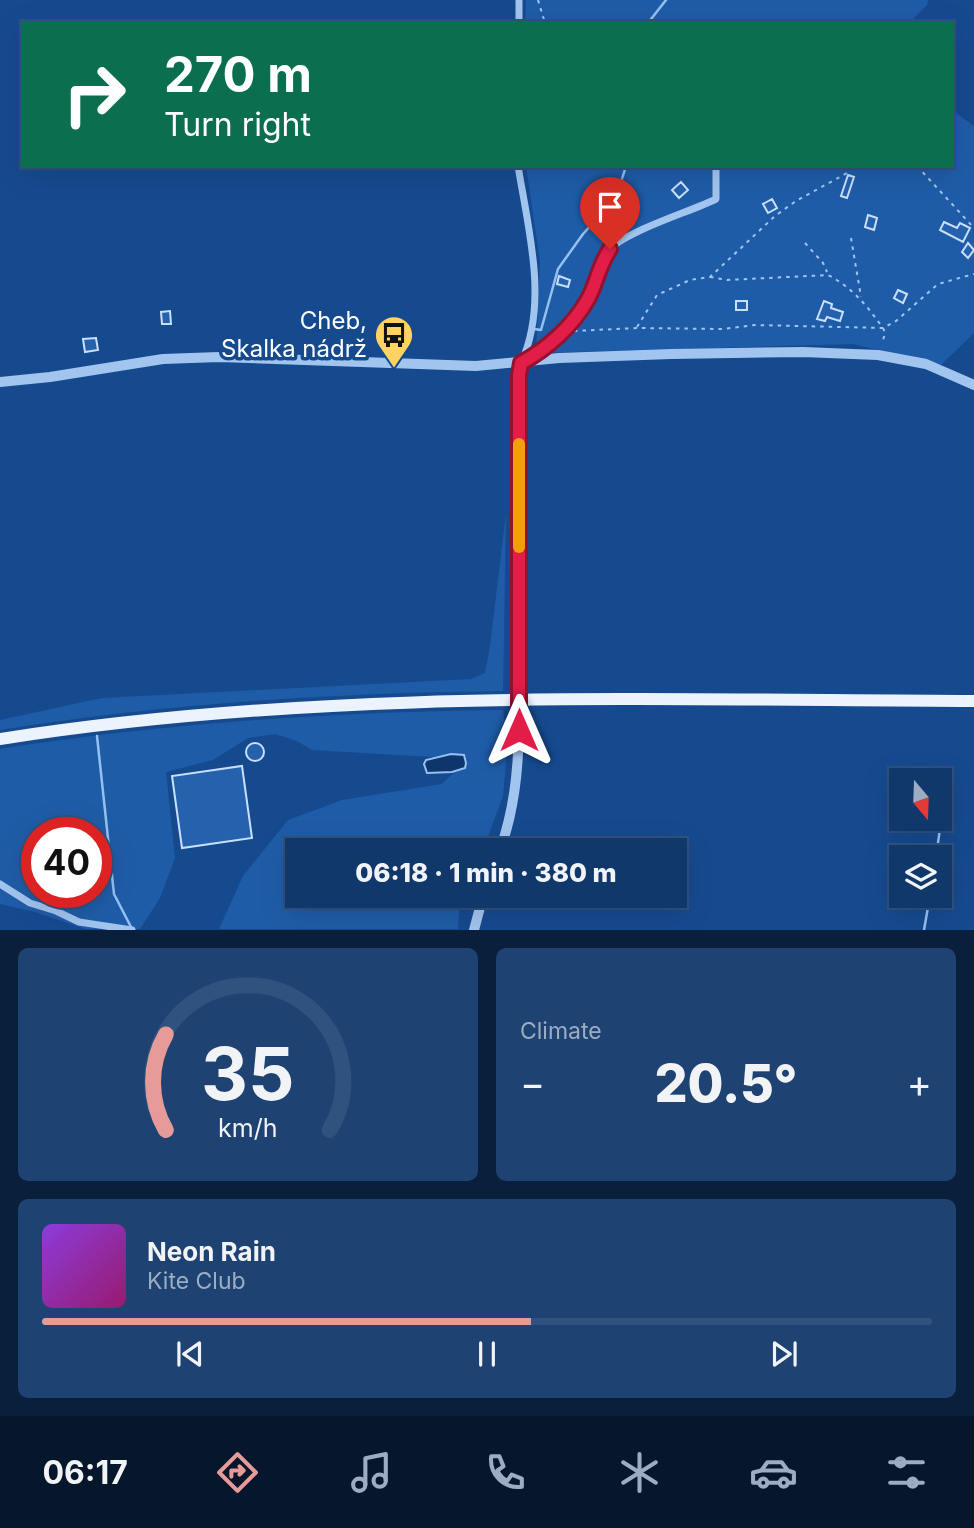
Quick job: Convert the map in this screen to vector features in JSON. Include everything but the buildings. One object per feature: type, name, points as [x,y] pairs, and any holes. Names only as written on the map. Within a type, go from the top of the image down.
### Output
[{"type":"main road","points":[[0,739],[159,718],[330,705],[503,701],[974,701]]},
{"type":"street","points":[[519,0],[519,21]]},
{"type":"street","points":[[505,838],[518,778],[519,375],[534,321],[535,291],[518,168]]},
{"type":"street","points":[[521,363],[562,332],[589,297],[600,265],[610,249],[626,239],[716,199],[716,168]]},
{"type":"street","points":[[0,382],[50,377],[146,360],[178,358],[476,366],[559,358],[803,352],[878,355],[926,364],[974,385]]},
{"type":"street","points":[[0,884],[30,903],[79,922],[132,929]]},
{"type":"street","points":[[474,929],[480,908]]},
{"type":"path","points":[[538,0],[544,21]]},
{"type":"path","points":[[710,277],[775,216],[796,201],[849,172],[848,168]]},
{"type":"path","points":[[920,168],[974,228]]},
{"type":"path","points":[[851,238],[861,298]]},
{"type":"path","points":[[805,243],[823,263],[828,275]]},
{"type":"path","points":[[562,332],[755,326],[883,328],[896,321],[938,284],[974,274]]},
{"type":"path","points":[[637,328],[657,295],[690,280],[710,277],[727,280],[828,275],[842,282],[861,298],[883,328],[886,333],[878,355]]},
{"type":"shaded area","points":[[526,0],[928,0],[927,5],[911,21],[525,21]]},
{"type":"shaded area","points":[[954,111],[974,126],[974,333],[941,365],[853,344],[536,353],[540,261],[526,168],[954,168]]},
{"type":"shaded area","points":[[506,513],[503,691],[251,701],[125,713],[0,730],[0,720],[102,698],[471,679],[485,673]]},
{"type":"shaded area","points":[[503,710],[508,739],[503,796],[487,838],[285,838],[285,908],[459,908],[458,929],[219,929],[243,876],[288,820],[342,800],[442,784],[466,763],[464,755],[433,757],[312,750],[297,741],[275,734],[248,738],[213,760],[166,772],[175,858],[160,898],[140,929],[85,929],[35,912],[0,904],[0,749],[125,732],[314,716]]},
{"type":"shaded area","points":[[451,754],[464,755],[465,768],[452,772],[427,773],[424,764],[426,760]]},
{"type":"waterway","points":[[650,21],[666,0]]},
{"type":"waterway","points":[[534,329],[541,330],[558,269],[583,234],[616,198],[625,168]]},
{"type":"waterway","points":[[97,736],[114,894],[131,927]]},
{"type":"waterway","points":[[938,845],[940,831]]},
{"type":"waterway","points":[[924,930],[928,908]]},
{"type":"slow traffic","points":[[519,444],[519,547]]},
{"type":"place","name":"Cheb, Skalka nádrž","points":[[394,369]]},
{"type":"route","points":[[519,730],[521,363],[554,340],[583,306],[600,265],[610,249]]}]
